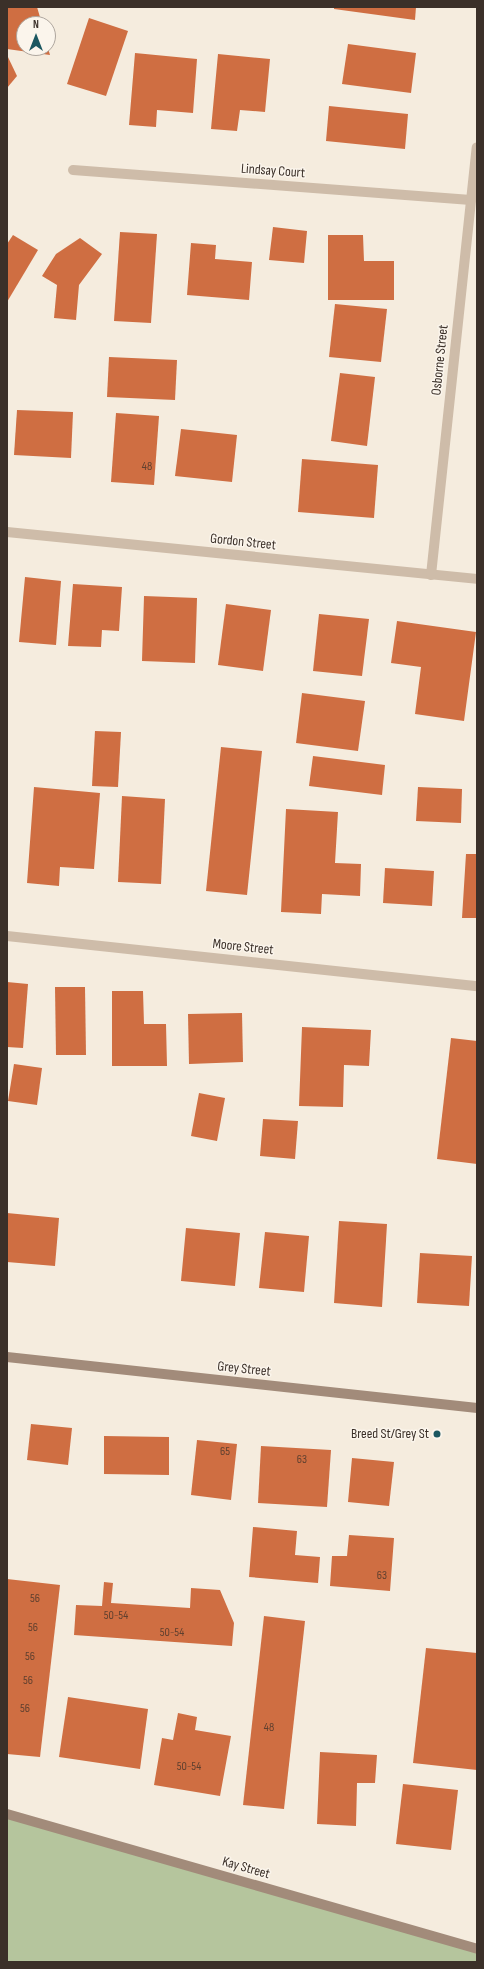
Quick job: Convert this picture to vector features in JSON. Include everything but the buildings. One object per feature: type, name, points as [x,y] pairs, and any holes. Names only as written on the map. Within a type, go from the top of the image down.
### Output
[{"type":"street","name":"Osborne Street","points":[[431,575],[477,147]]},
{"type":"street","name":"Lindsay Court","points":[[73,170],[471,200]]},
{"type":"street","name":"Gordon Street","points":[[7,532],[477,579]]},
{"type":"street","name":"Moore Street","points":[[7,936],[477,986]]},
{"type":"street","name":"Grey Street","points":[[7,1357],[477,1408]]},
{"type":"street","name":"Kay Street","points":[[7,1814],[477,1949]]},
{"type":"green space","points":[[7,1812],[477,1946],[477,1962],[7,1962]]},
{"type":"place","name":"Breed St/Grey St","points":[[437,1434]]}]
